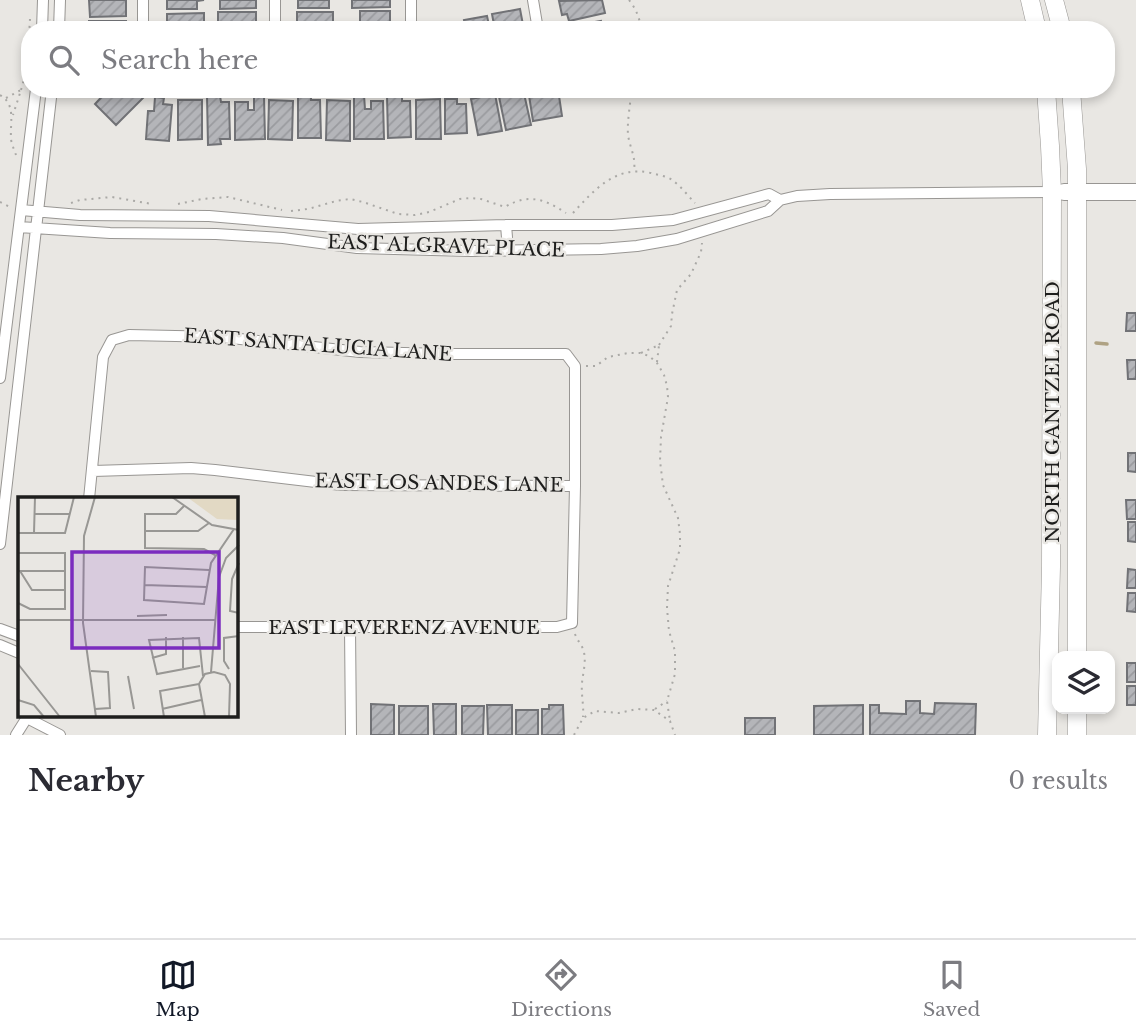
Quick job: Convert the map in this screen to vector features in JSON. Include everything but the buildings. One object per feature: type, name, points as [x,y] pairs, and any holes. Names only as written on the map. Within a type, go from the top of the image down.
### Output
[{"type":"main road","points":[[1030,0],[1035,21]]},
{"type":"main road","points":[[1054,0],[1060,21]]},
{"type":"main road","name":"NORTH GANTZEL ROAD","points":[[1047,98],[1050,146],[1064,192],[1077,651]]},
{"type":"main road","name":"NORTH GANTZEL ROAD","points":[[1047,735],[1064,192],[1076,151],[1072,98]]},
{"type":"main road","points":[[1077,714],[1077,735]]},
{"type":"street","points":[[42,21],[43,0]]},
{"type":"street","points":[[59,21],[60,0]]},
{"type":"street","points":[[144,0],[144,21]]},
{"type":"street","points":[[275,0],[275,21]]},
{"type":"street","points":[[411,0],[411,21]]},
{"type":"street","points":[[533,0],[536,21]]},
{"type":"street","points":[[0,378],[35,98]]},
{"type":"street","points":[[0,544],[6,439],[37,228],[51,98]]},
{"type":"street","points":[[1064,192],[1136,192]]},
{"type":"street","name":"EAST ALGRAVE PLACE","points":[[19,227],[110,233],[283,238],[357,248],[621,248],[665,242],[703,231],[768,211],[780,200],[797,195],[1064,192]]},
{"type":"street","name":"EAST ALGRAVE PLACE","points":[[20,210],[80,215],[209,216],[358,229],[633,225],[673,220],[769,194],[780,200]]},
{"type":"street","points":[[506,225],[508,250]]},
{"type":"street","name":"EAST SANTA LUCIA LANE","points":[[93,471],[103,357],[112,340],[129,335],[222,337],[360,352],[566,354],[575,366]]},
{"type":"street","points":[[572,623],[575,366]]},
{"type":"street","name":"EAST LOS ANDES LANE","points":[[93,471],[191,468],[341,485],[575,486]]},
{"type":"street","points":[[89,497],[93,471]]},
{"type":"street","name":"EAST LEVERENZ AVENUE","points":[[238,627],[557,627],[572,623]]},
{"type":"street","points":[[350,626],[351,735]]},
{"type":"street","points":[[0,629],[18,636]]},
{"type":"street","points":[[0,645],[18,653]]},
{"type":"street","points":[[16,735],[26,718]]},
{"type":"street","points":[[29,718],[60,735]]},
{"type":"path","points":[[629,0],[640,21]]},
{"type":"path","points":[[30,21],[32,11]]},
{"type":"path","points":[[5,98],[21,90]]},
{"type":"path","points":[[21,93],[13,116],[11,139],[19,165],[26,167]]},
{"type":"path","points":[[0,95],[5,98],[13,116]]},
{"type":"path","points":[[631,98],[628,139],[634,154],[634,171]]},
{"type":"path","points":[[173,204],[228,197],[289,211],[350,199],[398,214],[415,215],[460,199],[481,199],[505,207],[518,199],[535,198],[553,204],[570,216],[599,185],[618,175],[634,171],[670,178],[695,204],[699,214]]},
{"type":"path","points":[[71,203],[112,197],[155,204]]},
{"type":"path","points":[[640,353],[659,345],[669,332],[677,290],[691,274],[701,252],[703,231]]},
{"type":"path","points":[[657,363],[659,345]]},
{"type":"path","points":[[575,366],[596,366],[608,357],[640,353],[657,363],[667,386],[668,397],[660,438],[660,461],[663,485],[678,518],[680,534],[680,549],[667,597],[669,631],[675,651],[675,674],[667,701],[675,735]]},
{"type":"path","points":[[572,623],[584,659],[583,718],[574,735]]},
{"type":"path","points":[[654,710],[667,701]]},
{"type":"path","points":[[583,718],[595,711],[619,713],[637,709],[654,710],[670,722]]},
{"type":"waterway","points":[[1096,343],[1107,344]]}]
